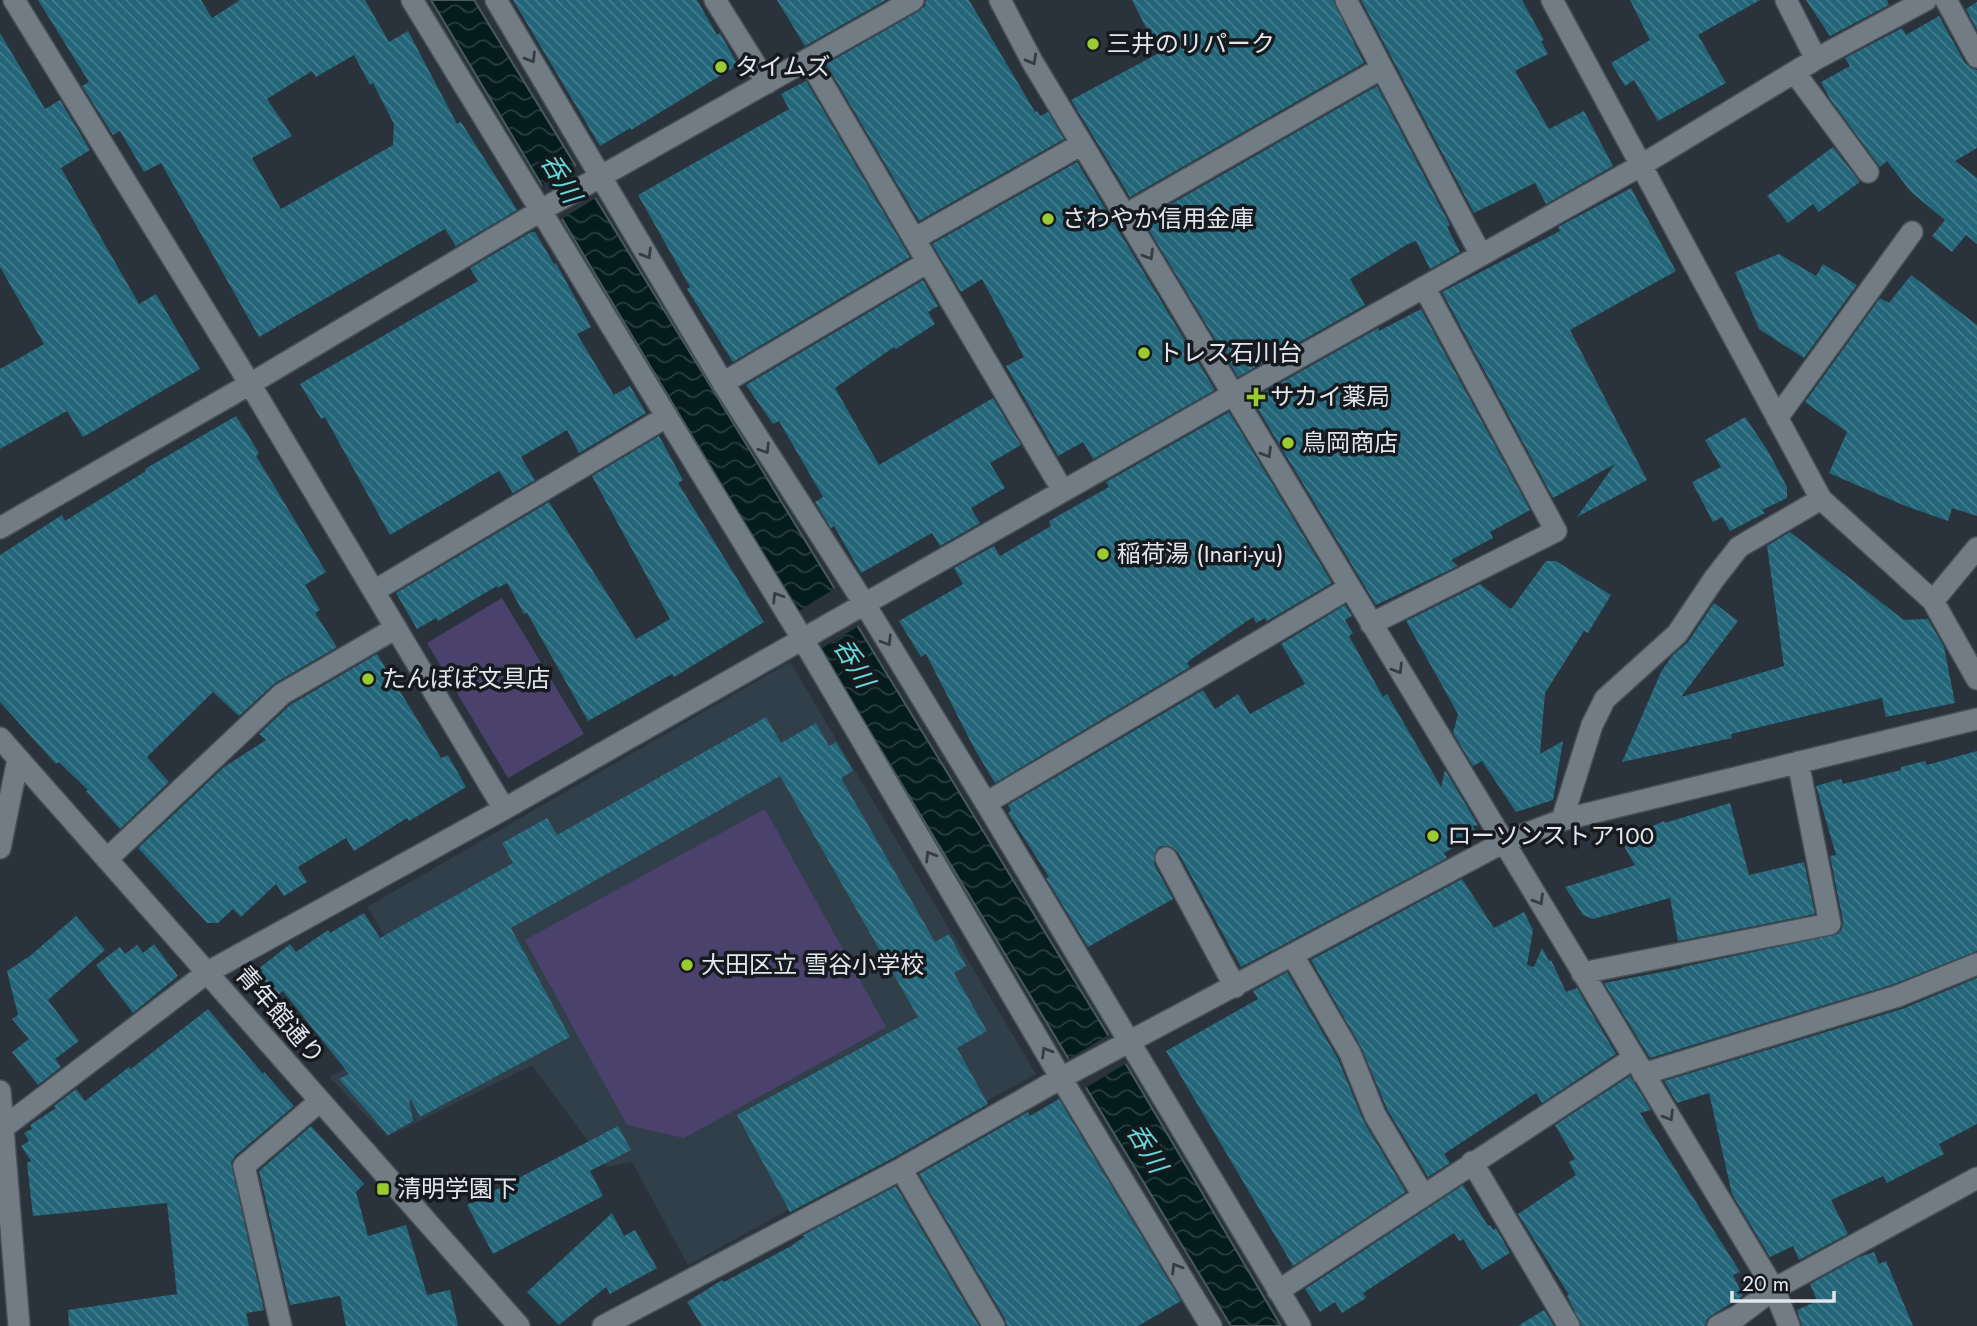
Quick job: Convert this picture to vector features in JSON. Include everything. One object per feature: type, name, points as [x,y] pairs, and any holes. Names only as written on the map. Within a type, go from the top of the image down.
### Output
[{"type":"street","points":[[14,0],[250,384],[504,809]]},
{"type":"street","points":[[412,0],[546,208],[666,417],[806,636],[1212,1326]]},
{"type":"street","points":[[496,0],[599,179],[857,608],[986,803],[1126,1044],[1300,1326]]},
{"type":"street","points":[[715,0],[768,83]]},
{"type":"street","points":[[0,528],[250,384],[546,208],[914,0]]},
{"type":"street","points":[[1000,0],[1033,64],[1774,1289],[1789,1326]]},
{"type":"street","points":[[1346,0],[1481,255]]},
{"type":"street","points":[[1552,0],[1821,499],[1933,601],[1977,679]]},
{"type":"street","points":[[1786,0],[1816,59]]},
{"type":"street","points":[[2,1128],[208,972],[504,809],[1232,394],[1640,166],[1816,59],[1926,0]]},
{"type":"street","points":[[1946,0],[1977,57]]},
{"type":"street","points":[[808,59],[1063,491]]},
{"type":"street","points":[[1125,215],[1381,68]]},
{"type":"street","points":[[1795,73],[1868,173]]},
{"type":"street","points":[[914,239],[1082,144]]},
{"type":"street","points":[[1777,418],[1912,232]]},
{"type":"street","points":[[723,383],[928,262]]},
{"type":"street","points":[[1371,624],[1556,531],[1424,287]]},
{"type":"street","points":[[374,591],[666,417]]},
{"type":"street","points":[[1562,820],[1592,725],[1605,699],[1677,634],[1738,547],[1821,499]]},
{"type":"street","points":[[1933,601],[1977,548]]},
{"type":"street","points":[[986,803],[1349,588]]},
{"type":"street","points":[[107,859],[282,694],[396,628]]},
{"type":"street","points":[[603,1326],[901,1169],[1065,1076],[1504,842],[1562,820],[1977,719]]},
{"type":"street","name":"青年館通り","points":[[0,738],[519,1326]]},
{"type":"street","points":[[0,848],[18,759]]},
{"type":"street","points":[[1582,973],[1830,924],[1798,762]]},
{"type":"street","points":[[1166,858],[1235,986]]},
{"type":"street","points":[[1293,956],[1350,1053],[1375,1115],[1423,1195]]},
{"type":"street","points":[[1278,1291],[1472,1163],[1638,1066],[1898,996],[1977,964]]},
{"type":"street","points":[[0,1091],[19,1326]]},
{"type":"street","points":[[281,1326],[244,1166],[320,1101]]},
{"type":"street","points":[[1472,1163],[1569,1326]]},
{"type":"street","points":[[901,1169],[994,1326]]},
{"type":"street","points":[[1718,1326],[1738,1316],[1774,1289],[1977,1178]]},
{"type":"shaded area","points":[[502,598],[584,734],[508,778],[427,643]]},
{"type":"shaded area","name":"大田区立 雪谷小学校","points":[[790,662],[1036,1074],[688,1265],[632,1162],[607,1167],[532,1065],[387,1137],[329,1077],[438,1023],[367,907]]},
{"type":"shaded area","points":[[765,809],[886,1027],[684,1138],[627,1125],[525,940]]},
{"type":"water","name":"呑川","points":[[431,0],[474,0],[1127,1066],[1281,1326],[1231,1326],[825,658]]},
{"type":"pier","points":[[578,165],[597,197],[560,220],[540,187]]},
{"type":"pier","points":[[837,587],[860,625],[819,650],[796,613]]},
{"type":"pier","points":[[1110,1034],[1127,1063],[1085,1088],[1068,1059]]},
{"type":"building","points":[[38,0],[201,0],[212,18],[240,0],[365,0],[389,42],[408,31],[457,124],[461,122],[517,210],[456,246],[445,229],[259,337],[161,163],[144,172],[120,131],[113,135],[82,86],[89,82]],"holes":[[[354,55],[370,85],[373,83],[394,124],[393,145],[281,209],[252,158],[292,136],[267,99],[312,71],[316,77]]]},
{"type":"building","points":[[513,0],[697,0],[738,65],[600,146]]},
{"type":"building","points":[[777,0],[886,0],[805,46]]},
{"type":"building","points":[[926,0],[969,0],[1035,112],[1040,116],[1048,112],[1064,139],[919,221],[826,64],[919,11],[925,6]]},
{"type":"building","points":[[1132,0],[1333,0],[1364,63],[1130,197],[1071,100],[1159,53]]},
{"type":"building","points":[[1361,0],[1522,0],[1544,40],[1541,41],[1548,54],[1515,71],[1549,129],[1584,111],[1613,166],[1546,204],[1535,183],[1474,213]]},
{"type":"building","points":[[1630,0],[1760,0],[1698,35],[1726,83],[1658,121],[1634,80],[1625,86],[1611,63],[1650,40]]},
{"type":"building","points":[[1806,0],[1887,0],[1889,5],[1830,36]]},
{"type":"building","points":[[1977,2],[1977,30],[1966,9]]},
{"type":"building","points":[[1939,16],[1965,63],[1977,70],[1977,148],[1955,161],[1977,178],[1977,244],[1966,235],[1952,252],[1932,236],[1945,220],[1911,192],[1887,161],[1880,167],[1830,99],[1821,82],[1850,66],[1845,58],[1902,28],[1906,35]]},
{"type":"building","points":[[0,33],[45,109],[60,100],[90,150],[61,168],[139,304],[156,294],[200,369],[83,437],[67,411],[0,449],[0,369],[44,344],[0,267]]},
{"type":"building","points":[[806,81],[910,257],[733,362],[687,289],[690,287],[638,195],[789,109],[781,94]]},
{"type":"building","points":[[1377,86],[1450,225],[1447,227],[1460,252],[1430,269],[1416,241],[1408,244],[1350,279],[1365,305],[1238,377],[1143,220]]},
{"type":"building","points":[[1833,147],[1860,182],[1819,212],[1813,204],[1788,223],[1767,196]]},
{"type":"building","points":[[1077,162],[1215,390],[1093,459],[1083,442],[1058,456],[1006,366],[1024,357],[982,279],[961,292],[932,244]]},
{"type":"building","points":[[1631,188],[1676,271],[1570,330],[1647,480],[1577,517],[1615,464],[1553,498],[1442,292],[1560,231],[1558,227]]},
{"type":"building","points":[[535,232],[554,264],[556,263],[591,327],[577,334],[614,395],[630,386],[646,413],[579,453],[567,430],[521,457],[535,480],[513,493],[499,471],[390,535],[325,417],[321,419],[300,384],[478,281],[470,268]]},
{"type":"building","points":[[1779,254],[1816,276],[1823,264],[1857,285],[1804,358],[1759,329],[1735,272]]},
{"type":"building","points":[[1911,275],[1977,325],[1977,516],[1952,508],[1948,521],[1829,473],[1847,432],[1805,402],[1880,298],[1889,303]]},
{"type":"building","points":[[923,280],[938,306],[928,312],[935,324],[896,349],[894,347],[835,388],[879,465],[993,398],[1021,445],[990,463],[1005,488],[971,508],[980,523],[940,546],[932,533],[861,573],[834,526],[831,528],[815,502],[823,497],[779,421],[773,424],[746,385]]},
{"type":"building","points":[[1421,309],[1530,510],[1490,532],[1493,538],[1451,560],[1458,566],[1376,605],[1252,399],[1378,328],[1379,331]]},
{"type":"building","points":[[1229,412],[1332,583],[1267,621],[1265,618],[1256,623],[1253,617],[1193,658],[1187,663],[1190,667],[995,783],[926,654],[921,657],[899,621],[963,584],[954,568],[994,546],[1000,556],[1051,526],[1049,521],[1109,487],[1106,482]]},
{"type":"building","points":[[236,416],[259,453],[256,456],[326,572],[305,585],[320,610],[315,613],[337,647],[275,683],[239,716],[213,692],[147,757],[169,782],[120,829],[86,791],[88,790],[59,762],[56,764],[0,702],[0,555],[62,515],[65,521],[146,471],[145,469]]},
{"type":"building","points":[[1745,417],[1768,451],[1787,487],[1787,498],[1762,510],[1765,513],[1730,531],[1722,517],[1713,522],[1692,482],[1721,467],[1705,440]]},
{"type":"building","points":[[659,436],[683,480],[678,483],[764,622],[674,677],[672,674],[588,721],[507,583],[498,588],[497,586],[438,621],[436,618],[417,629],[396,593],[549,502],[636,639],[670,619],[592,476]]},
{"type":"building","points":[[1790,532],[1904,620],[1928,619],[1944,647],[1955,703],[1886,717],[1882,698],[1731,734],[1732,738],[1622,762],[1661,672],[1672,656],[1688,642],[1714,603],[1738,621],[1681,697],[1784,666],[1767,546]]},
{"type":"building","points":[[1546,561],[1556,561],[1611,595],[1588,633],[1584,631],[1545,693],[1540,754],[1563,741],[1553,800],[1516,812],[1482,761],[1473,766],[1453,733],[1458,714],[1406,621],[1480,584],[1511,609]]},
{"type":"building","points":[[1345,605],[1352,616],[1345,620],[1353,633],[1349,636],[1383,697],[1387,694],[1441,787],[1445,770],[1478,825],[1473,826],[1477,834],[1444,853],[1447,858],[1241,967],[1178,852],[1172,847],[1160,846],[1155,852],[1154,864],[1173,899],[1088,947],[1046,878],[1049,877],[1008,813],[1011,811],[1008,805],[1203,690],[1215,709],[1238,694],[1250,714],[1305,684],[1281,644]]},
{"type":"building","points":[[377,654],[441,758],[448,755],[466,787],[409,821],[407,818],[354,851],[346,838],[298,867],[307,882],[284,896],[276,884],[241,917],[233,909],[218,923],[207,923],[138,848],[224,767],[266,740],[259,734],[290,705]]},
{"type":"building","points":[[766,717],[781,743],[816,723],[829,746],[836,742],[853,771],[841,778],[935,942],[949,934],[966,966],[954,973],[987,1031],[957,1048],[988,1104],[790,1212],[737,1115],[918,1017],[780,776],[511,928],[570,1037],[420,1117],[411,1100],[409,1101],[413,1121],[388,1135],[339,1079],[349,1074],[283,991],[273,999],[253,973],[290,944],[296,952],[328,930],[330,933],[364,913],[380,938],[513,863],[502,843],[547,818],[557,835]]},
{"type":"building","points":[[1977,751],[1977,951],[1894,984],[1650,1058],[1604,983],[1838,934],[1843,921],[1830,856],[1836,855],[1816,786],[1841,779],[1843,784],[1901,770],[1901,767],[1925,761],[1927,765]]},
{"type":"building","points":[[1730,803],[1749,875],[1804,862],[1815,914],[1678,941],[1670,898],[1593,919],[1583,915],[1565,887],[1635,865],[1621,841],[1664,821],[1665,823]]},
{"type":"building","points":[[1462,879],[1494,928],[1524,912],[1533,930],[1527,965],[1534,967],[1542,948],[1549,961],[1551,960],[1566,992],[1577,988],[1616,1054],[1542,1103],[1536,1093],[1444,1154],[1450,1163],[1428,1177],[1387,1109],[1361,1047],[1311,960]]},
{"type":"building","points":[[76,916],[105,950],[48,1000],[79,1041],[55,1059],[61,1067],[38,1085],[12,1052],[29,1039],[12,1019],[18,1015],[7,971],[30,956]]},
{"type":"building","points":[[154,944],[178,976],[133,1013],[96,965],[120,947],[125,954],[137,945],[143,953]]},
{"type":"building","points":[[1287,972],[1338,1059],[1364,1122],[1406,1192],[1293,1266],[1166,1051],[1258,999],[1253,991]]},
{"type":"building","points":[[1977,978],[1977,1124],[1939,1144],[1944,1154],[1887,1183],[1883,1176],[1831,1200],[1848,1234],[1799,1260],[1793,1246],[1770,1257],[1732,1194],[1709,1093],[1677,1103],[1664,1081],[1902,1009]]},
{"type":"building","points":[[208,1009],[294,1106],[235,1156],[231,1163],[264,1310],[246,1313],[249,1326],[69,1326],[68,1310],[177,1294],[167,1203],[33,1216],[27,1163],[31,1161],[21,1146],[29,1141],[24,1133],[32,1129],[30,1125],[56,1108],[54,1106],[76,1089],[85,1101]]},
{"type":"building","points":[[1630,1076],[1651,1110],[1640,1113],[1740,1272],[1733,1275],[1743,1296],[1712,1315],[1705,1326],[1582,1326],[1567,1296],[1569,1295],[1518,1214],[1576,1175],[1569,1162],[1575,1159],[1555,1125]]},
{"type":"building","points":[[1059,1099],[1181,1301],[1138,1326],[1007,1326],[919,1174],[1028,1112],[1030,1116]]},
{"type":"building","points":[[311,1126],[364,1184],[356,1192],[368,1236],[406,1225],[427,1295],[450,1290],[458,1326],[346,1326],[340,1296],[290,1305],[259,1171]]},
{"type":"building","points":[[618,1126],[631,1150],[590,1171],[603,1196],[493,1254],[467,1205]]},
{"type":"building","points":[[1463,1185],[1488,1226],[1493,1230],[1496,1228],[1510,1253],[1482,1270],[1463,1239],[1459,1241],[1454,1233],[1363,1293],[1366,1298],[1342,1313],[1335,1302],[1320,1312],[1305,1289]]},
{"type":"building","points":[[896,1186],[979,1326],[702,1326],[687,1302],[722,1280],[724,1282],[791,1246],[804,1237],[803,1235]]},
{"type":"building","points":[[612,1213],[624,1236],[635,1230],[657,1268],[610,1294],[606,1287],[559,1325],[527,1292]]},
{"type":"building","points":[[1874,1252],[1879,1264],[1886,1261],[1913,1326],[1802,1326],[1797,1310],[1817,1301],[1810,1284],[1859,1257]]},
{"type":"building","points":[[1544,1310],[1554,1326],[1518,1326]]},
{"type":"place","name":"三井のリパーク","points":[[1093,44]]},
{"type":"place","name":"タイムズ","points":[[721,67]]},
{"type":"place","name":"さわやか信用金庫","points":[[1048,219]]},
{"type":"place","name":"トレス石川台","points":[[1144,353]]},
{"type":"place","name":"サカイ薬局","points":[[1256,397]]},
{"type":"place","name":"鳥岡商店","points":[[1288,443]]},
{"type":"place","name":"稲荷湯 (Inari-yu)","points":[[1103,554]]},
{"type":"place","name":"たんぽぽ文具店","points":[[368,679]]},
{"type":"place","name":"ローソンストア100","points":[[1433,836]]},
{"type":"place","name":"大田区立 雪谷小学校","points":[[687,965]]},
{"type":"place","name":"清明学園下","points":[[383,1189]]}]
